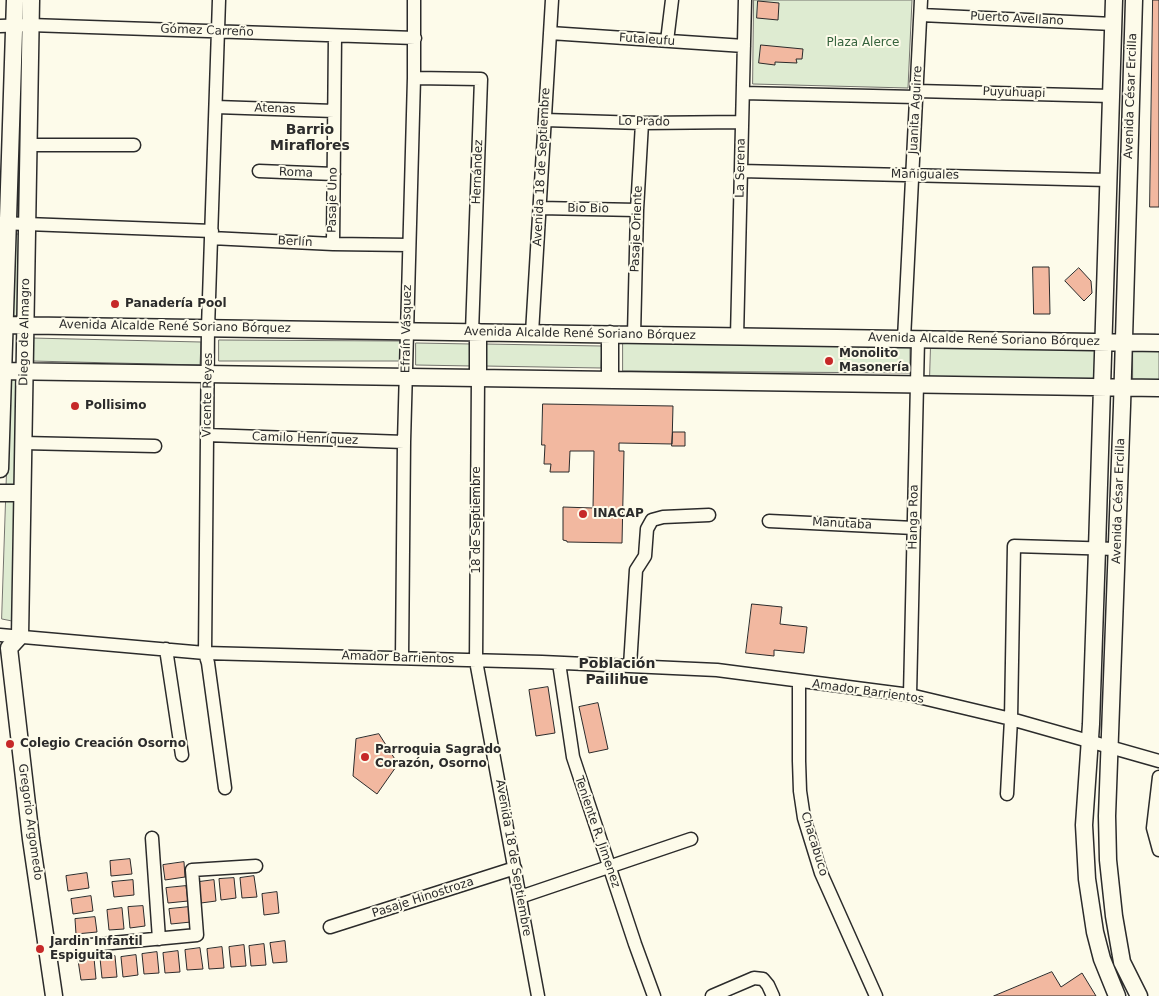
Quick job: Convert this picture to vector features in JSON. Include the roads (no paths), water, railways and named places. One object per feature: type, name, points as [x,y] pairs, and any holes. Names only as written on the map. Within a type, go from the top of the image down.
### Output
[{"type":"main road","name":"Diego de Almagro","points":[[0,469],[4,223],[15,0]]},
{"type":"main road","name":"Diego de Almagro","points":[[7,640],[22,493],[27,224],[28,145],[15,26],[31,0]]},
{"type":"main road","name":"Avenida César Ercilla","points":[[1114,0],[1097,550],[1085,797],[1086,862],[1090,906],[1102,959],[1117,996]]},
{"type":"main road","name":"Avenida César Ercilla","points":[[1134,0],[1123,388],[1107,816],[1108,860],[1114,916],[1122,962],[1139,996]]},
{"type":"main road","name":"Avenida Alcalde René Soriano Bórquez","points":[[2,325],[1159,343]]},
{"type":"main road","points":[[475,332],[478,378]]},
{"type":"main road","points":[[610,334],[610,380]]},
{"type":"main road","points":[[2,371],[1159,388]]},
{"type":"main road","points":[[0,493],[22,493]]},
{"type":"main road","name":"Gregorio Argomedo","points":[[7,640],[31,839],[54,996]]},
{"type":"main road","points":[[1086,862],[1096,868],[1106,865],[1108,860]]},
{"type":"main road","points":[[1102,959],[1112,958],[1122,962]]},
{"type":"street","name":"Vicente Reyes","points":[[219,0],[208,328],[205,653],[208,663],[225,788]]},
{"type":"street","name":"Efraín Vásquez","points":[[402,658],[405,377],[415,38],[414,0]]},
{"type":"street","name":"Avenida 18 de Septiembre","points":[[532,333],[552,0]]},
{"type":"street","points":[[667,41],[672,0]]},
{"type":"street","name":"La Serena","points":[[737,337],[745,0]]},
{"type":"street","name":"Juanita Aguirre","points":[[911,339],[912,174],[921,0]]},
{"type":"street","name":"Puerto Avellano","points":[[920,15],[1113,24]]},
{"type":"street","name":"Gómez Carreño","points":[[15,26],[415,38]]},
{"type":"street","name":"Futaleufu","points":[[550,33],[744,46]]},
{"type":"street","name":"Pasaje Uno","points":[[333,244],[335,36]]},
{"type":"street","name":"Hernández","points":[[414,78],[481,79],[475,332]]},
{"type":"street","name":"Puyuhuapi","points":[[743,93],[1111,96]]},
{"type":"street","name":"Atenas","points":[[216,107],[334,111]]},
{"type":"street","name":"Lo Prado","points":[[545,120],[642,123],[742,122]]},
{"type":"street","name":"Pasaje Oriente","points":[[634,334],[637,210],[642,123]]},
{"type":"street","points":[[28,145],[134,145]]},
{"type":"street","name":"Roma","points":[[259,171],[334,174]]},
{"type":"street","name":"Mañiguales","points":[[741,171],[1108,180]]},
{"type":"street","name":"Bio Bio","points":[[540,208],[637,210]]},
{"type":"street","name":"Berlín","points":[[4,223],[333,244],[409,245]]},
{"type":"street","name":"Hanga Roa","points":[[910,696],[916,385],[911,339]]},
{"type":"street","name":"18 de Septiembre","points":[[476,661],[478,378]]},
{"type":"street","name":"Camilo Henríquez","points":[[207,435],[404,442]]},
{"type":"street","points":[[23,442],[155,446]]},
{"type":"street","points":[[630,666],[636,570],[645,556],[647,529],[652,520],[662,517],[709,515]]},
{"type":"street","name":"Manutaba","points":[[769,521],[914,528]]},
{"type":"street","points":[[1007,794],[1011,719],[1014,546],[1117,550]]},
{"type":"street","name":"Amador Barrientos","points":[[7,640],[205,653],[558,663],[717,670],[910,696],[1011,719],[1159,761]]},
{"type":"street","points":[[166,649],[182,755]]},
{"type":"street","name":"Avenida 18 de Septiembre","points":[[476,661],[538,996]]},
{"type":"street","name":"Teniente R. Jimenez","points":[[558,663],[572,757],[654,996]]},
{"type":"street","name":"Chacabuco","points":[[799,682],[800,791],[804,818],[821,873],[876,996]]},
{"type":"street","points":[[1159,777],[1153,828],[1159,850]]},
{"type":"street","points":[[152,838],[159,939]]},
{"type":"street","points":[[520,897],[691,840]]},
{"type":"street","points":[[48,949],[197,935],[192,870],[256,866]]},
{"type":"street","name":"Pasaje Hinostroza","points":[[330,927],[515,868]]},
{"type":"street","points":[[712,996],[754,978],[763,979],[768,985],[772,996]]},
{"type":"place","name":"Panadería Pool","points":[[115,304]]},
{"type":"place","name":"Monolito Masonería","points":[[829,361]]},
{"type":"place","name":"Pollisimo","points":[[75,406]]},
{"type":"place","name":"INACAP","points":[[583,514]]},
{"type":"place","name":"Colegio Creación Osorno","points":[[10,744]]},
{"type":"place","name":"Parroquia Sagrado Corazón, Osorno","points":[[365,757]]},
{"type":"place","name":"Jardin Infantil Espiguita","points":[[40,949]]},
{"type":"district","name":"Barrio Miraflores","points":[[310,138]]},
{"type":"district","name":"Población Pailihue","points":[[617,672]]},
{"type":"park label","name":"Plaza Alerce","points":[[863,43]]}]
